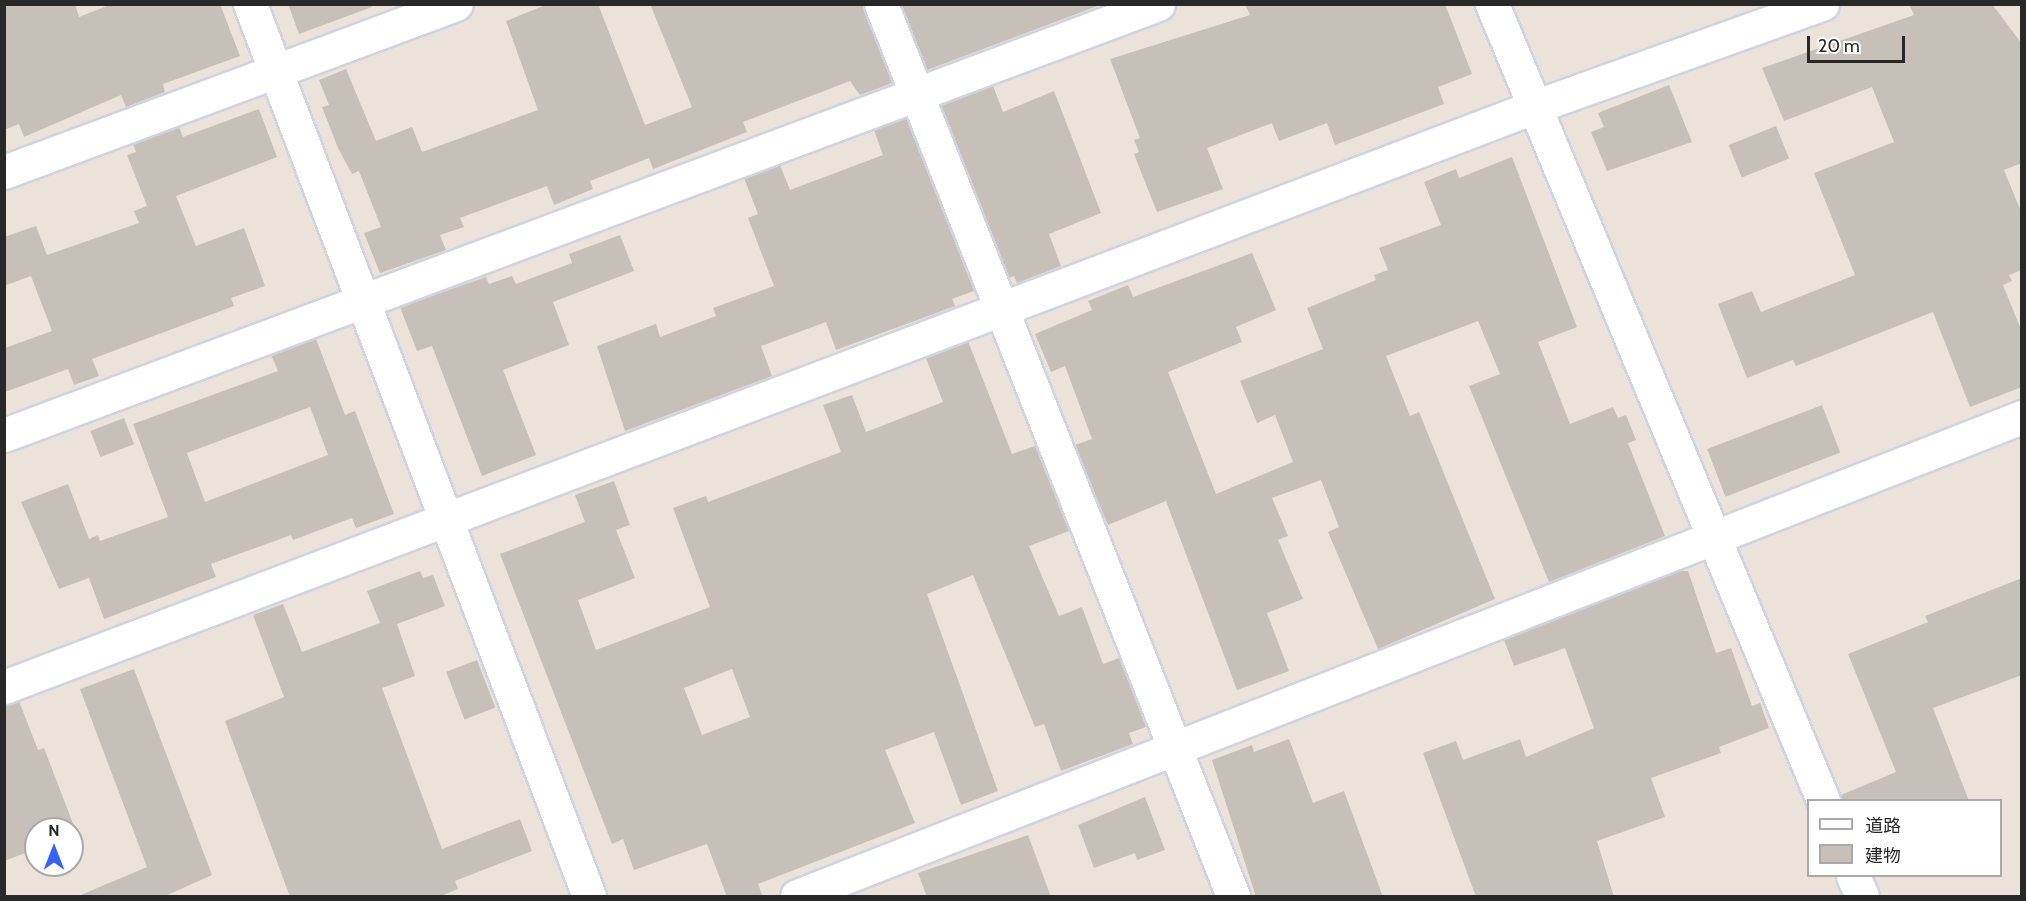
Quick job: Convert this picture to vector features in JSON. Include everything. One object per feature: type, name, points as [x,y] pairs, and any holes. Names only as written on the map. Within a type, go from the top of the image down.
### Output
[{"type":"street","points":[[250,4],[366,300],[589,897]]},
{"type":"street","points":[[4,172],[456,4]]},
{"type":"street","points":[[881,4],[1177,748],[1233,897]]},
{"type":"street","points":[[4,435],[1158,4]]},
{"type":"street","points":[[1492,4],[1822,799]]},
{"type":"street","points":[[4,687],[1534,108],[1822,4]]},
{"type":"street","points":[[797,897],[1716,539],[2022,417]]},
{"type":"street","points":[[1853,877],[1862,897]]},
{"type":"building","points":[[4,4],[75,4],[79,17],[112,4],[220,4],[240,56],[163,84],[165,92],[126,107],[121,95],[24,137],[19,124],[4,130]]},
{"type":"building","points":[[288,4],[372,4],[372,7],[299,34]]},
{"type":"building","points":[[548,4],[598,4],[645,125],[692,107],[650,4],[863,4],[892,83],[860,95],[850,81],[743,122],[747,132],[653,169],[649,158],[590,181],[593,189],[554,205],[547,186],[460,218],[464,227],[440,235],[446,250],[380,273],[364,233],[381,227],[359,171],[352,174],[338,148],[322,107],[329,105],[319,80],[346,69],[376,141],[412,127],[422,152],[538,110],[506,21]]},
{"type":"building","points":[[901,4],[1103,4],[927,70]]},
{"type":"building","points":[[1245,4],[1445,4],[1472,74],[1438,87],[1444,104],[1335,145],[1327,123],[1279,141],[1272,123],[1207,148],[1223,189],[1157,212],[1134,154],[1139,152],[1134,140],[1140,138],[1110,59],[1250,15]]},
{"type":"building","points":[[1909,4],[1992,4],[2022,44],[2022,163],[2004,170],[2022,214],[2022,270],[2009,275],[2012,281],[2003,285],[2022,332],[2022,387],[1970,407],[1933,312],[1796,366],[1793,360],[1747,378],[1718,304],[1752,291],[1761,312],[1855,275],[1814,173],[1894,142],[1872,87],[1784,121],[1762,68],[1914,15]]},
{"type":"building","points":[[1669,85],[1692,142],[1607,171],[1591,132],[1604,127],[1598,113]]},
{"type":"building","points":[[993,86],[1003,112],[1054,91],[1101,213],[1049,234],[1061,266],[1017,283],[1014,276],[1009,278],[941,105]]},
{"type":"building","points":[[259,109],[277,157],[176,196],[196,246],[244,228],[265,286],[231,298],[234,306],[92,359],[99,376],[74,385],[68,369],[5,392],[5,348],[52,331],[31,276],[4,286],[4,237],[36,226],[47,255],[139,223],[134,211],[147,206],[127,155],[136,152],[133,144],[179,127],[183,137]]},
{"type":"building","points":[[906,118],[974,291],[952,299],[955,306],[836,350],[826,322],[761,346],[772,376],[625,431],[597,346],[656,324],[660,337],[716,316],[713,308],[774,286],[748,218],[758,214],[744,178],[780,165],[790,190],[883,155],[874,130]]},
{"type":"building","points":[[1776,126],[1789,158],[1742,178],[1729,145]]},
{"type":"building","points":[[1512,157],[1577,327],[1538,342],[1570,424],[1613,407],[1618,418],[1626,415],[1636,440],[1628,443],[1665,536],[1549,582],[1469,386],[1500,374],[1478,321],[1386,356],[1410,416],[1419,412],[1495,599],[1378,649],[1328,532],[1339,527],[1321,480],[1272,498],[1288,536],[1278,540],[1303,599],[1267,613],[1289,671],[1237,690],[1166,501],[1108,525],[1075,445],[1092,439],[1065,366],[1051,372],[1035,334],[1092,310],[1088,301],[1128,285],[1133,297],[1252,253],[1276,310],[1236,327],[1242,342],[1168,372],[1216,494],[1293,462],[1275,415],[1257,423],[1240,381],[1323,349],[1307,308],[1376,280],[1374,275],[1388,270],[1379,248],[1441,225],[1424,182],[1456,169],[1459,178]]},
{"type":"building","points":[[620,235],[634,271],[553,302],[569,345],[503,370],[536,455],[482,476],[432,346],[417,351],[400,307],[486,277],[489,284],[512,276],[516,284],[572,263],[569,254]]},
{"type":"building","points":[[316,339],[345,415],[355,411],[394,514],[356,528],[352,518],[293,540],[291,535],[211,564],[216,577],[104,619],[89,578],[59,589],[21,502],[68,484],[89,539],[98,535],[100,541],[168,517],[133,424],[278,371],[271,355]],"holes":[[[310,407],[328,455],[205,502],[187,453]]]},
{"type":"building","points":[[968,341],[1012,454],[1035,446],[1069,531],[1029,546],[1059,616],[1082,607],[1103,664],[1119,658],[1146,727],[1129,733],[1133,744],[1061,771],[1044,724],[1035,727],[973,575],[927,594],[998,791],[961,805],[934,732],[885,750],[915,823],[758,884],[763,897],[727,897],[707,844],[634,870],[623,839],[612,844],[500,554],[585,522],[575,495],[614,481],[630,525],[616,530],[635,578],[578,600],[596,650],[710,607],[673,508],[706,496],[708,502],[841,452],[823,405],[852,395],[866,432],[943,402],[926,358]],"holes":[[[732,669],[750,717],[702,735],[684,688]]]},
{"type":"building","points":[[1822,405],[1840,453],[1725,497],[1707,449]]},
{"type":"building","points":[[124,418],[134,444],[100,457],[90,431]]},
{"type":"building","points":[[420,571],[423,578],[433,575],[445,606],[397,624],[415,676],[382,688],[442,849],[520,819],[532,851],[455,881],[458,889],[439,897],[290,897],[225,721],[284,697],[253,615],[283,604],[302,652],[380,623],[367,591]]},
{"type":"building","points":[[1679,571],[1688,571],[1716,653],[1731,648],[1752,706],[1760,703],[1769,728],[1719,747],[1721,753],[1651,778],[1665,817],[1597,841],[1614,897],[1476,897],[1423,753],[1456,741],[1463,760],[1520,739],[1526,757],[1594,728],[1565,648],[1514,666],[1504,640]]},
{"type":"building","points":[[2022,578],[2022,675],[1933,708],[1968,799],[1841,799],[1841,795],[1896,772],[1848,654],[1928,622],[1925,616]]},
{"type":"building","points":[[477,660],[495,708],[464,719],[446,672]]},
{"type":"building","points":[[134,669],[212,875],[163,897],[76,897],[147,867],[80,689]]},
{"type":"building","points":[[19,701],[38,750],[44,748],[70,817],[24,817],[24,854],[4,861],[4,705]]},
{"type":"building","points":[[1289,739],[1313,803],[1344,791],[1383,897],[1256,897],[1212,760],[1252,745],[1254,752]]},
{"type":"building","points":[[1145,797],[1165,850],[1137,860],[1135,853],[1094,868],[1078,825]]},
{"type":"building","points":[[1028,835],[1051,897],[927,897],[918,873]]}]
